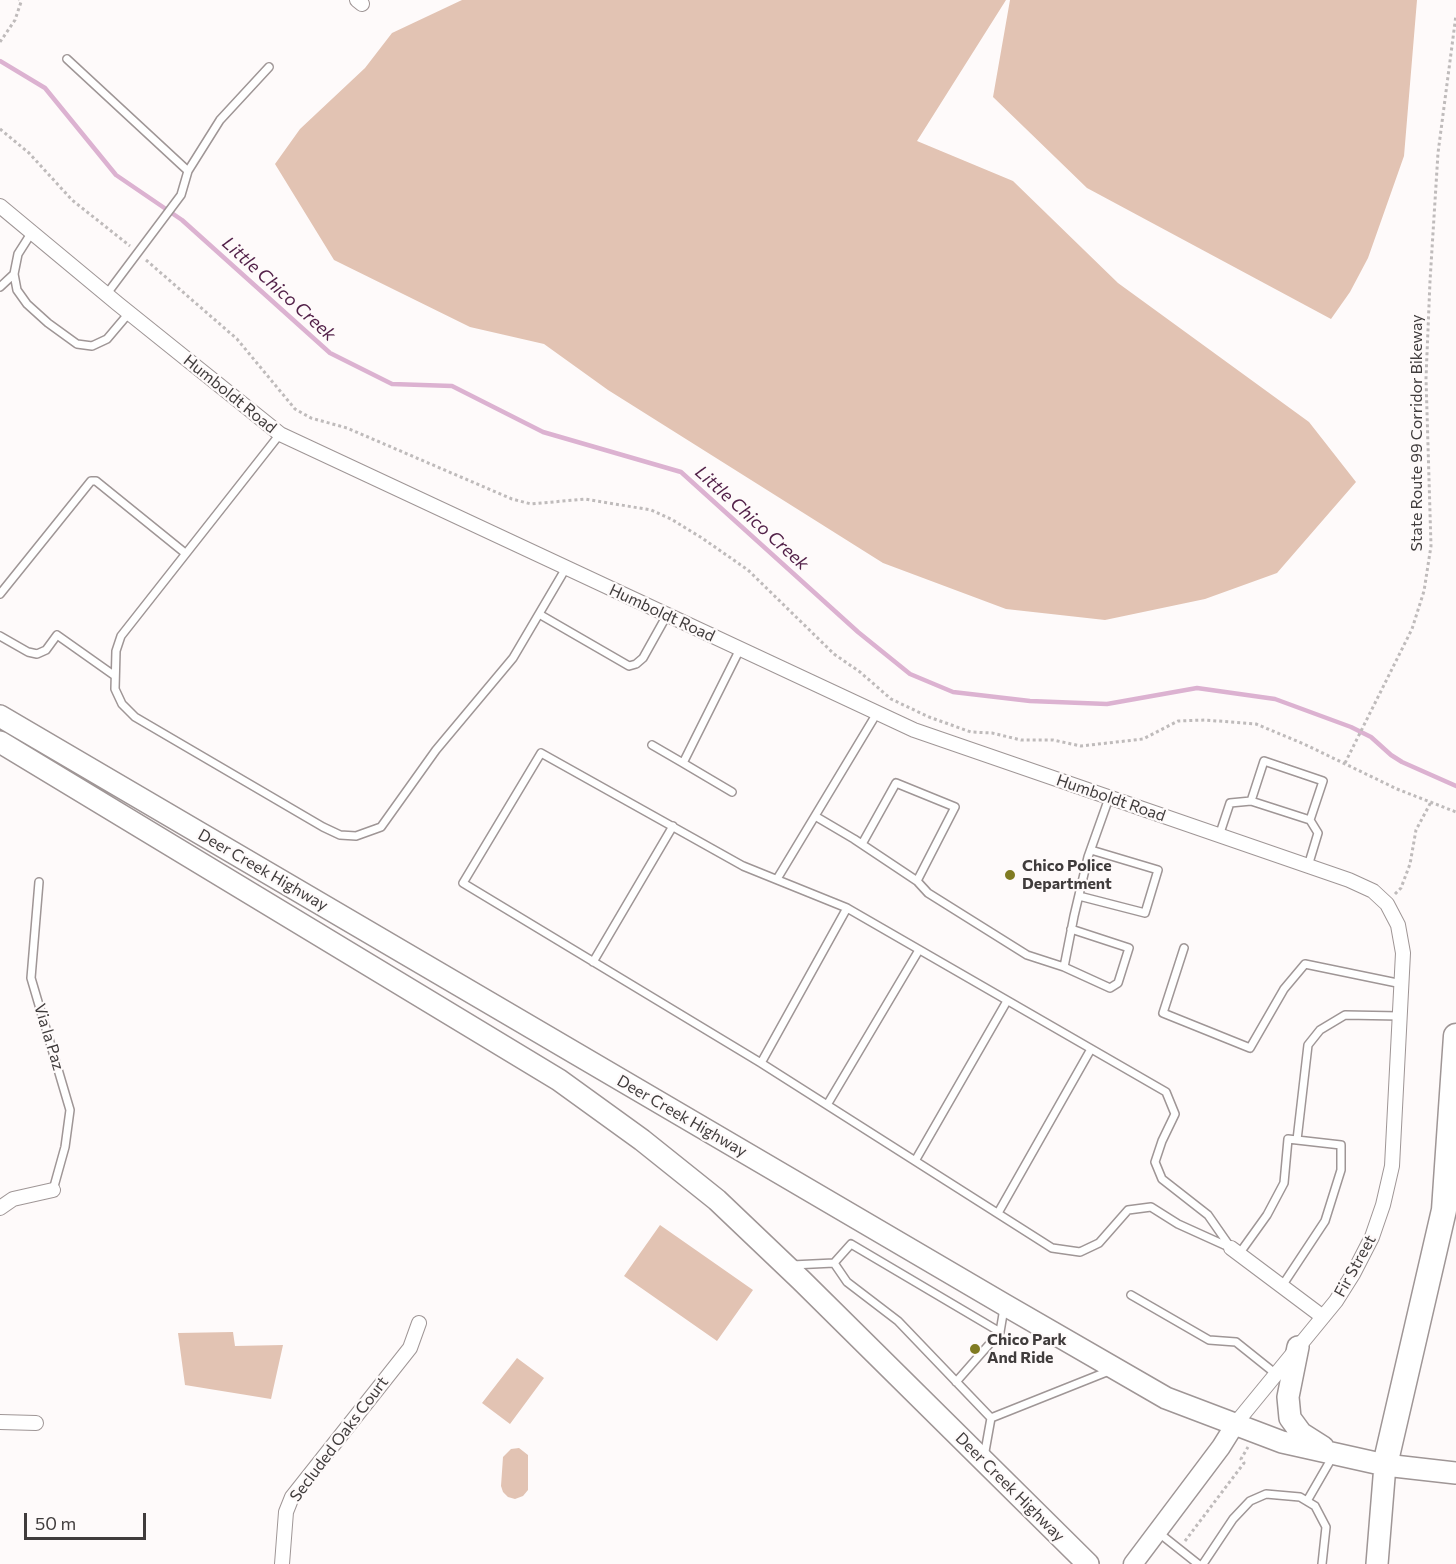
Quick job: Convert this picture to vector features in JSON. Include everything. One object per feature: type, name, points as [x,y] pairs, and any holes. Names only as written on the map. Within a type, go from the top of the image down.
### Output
[{"type":"highway","points":[[1385,1465],[1444,1209],[1456,1036]]},
{"type":"main road","name":"Deer Creek Highway","points":[[0,716],[1166,1398],[1282,1442],[1385,1465],[1456,1473]]},
{"type":"main road","name":"Deer Creek Highway","points":[[0,742],[559,1080],[642,1140],[698,1185],[786,1265],[1088,1564]]},
{"type":"main road","points":[[1298,1347],[1288,1397],[1290,1418],[1301,1433],[1334,1454]]},
{"type":"main road","points":[[1377,1564],[1385,1465]]},
{"type":"street","name":"Humboldt Road","points":[[0,206],[106,295],[279,434],[914,730],[1349,880],[1373,891],[1387,904]]},
{"type":"street","name":"Fir Street","points":[[1133,1564],[1221,1447],[1236,1423],[1336,1301],[1372,1237],[1383,1205],[1392,1166],[1403,953],[1398,925],[1387,904]]},
{"type":"street","points":[[0,1208],[12,1199],[53,1190]]},
{"type":"street","points":[[1235,1251],[1323,1317]]},
{"type":"street","name":"Secluded Oaks Court","points":[[282,1564],[286,1512],[292,1497],[410,1348],[419,1323]]},
{"type":"street","points":[[0,1422],[36,1423]]},
{"type":"lane","points":[[67,59],[188,171]]},
{"type":"lane","points":[[106,295],[181,195],[188,171],[219,120],[269,67]]},
{"type":"lane","points":[[32,232],[18,254],[14,274],[17,290],[27,304],[48,323],[77,344],[92,346],[107,339],[129,313]]},
{"type":"lane","points":[[0,287],[14,274]]},
{"type":"lane","points":[[279,434],[121,636],[116,651],[115,689],[122,704],[135,717],[340,835],[356,836],[381,827],[436,750],[513,658],[566,568]]},
{"type":"lane","points":[[0,594],[91,481],[96,481],[185,553]]},
{"type":"lane","points":[[539,614],[629,666],[643,658],[667,615]]},
{"type":"lane","points":[[0,636],[28,652],[37,654],[46,650],[57,635],[115,676]]},
{"type":"lane","points":[[683,763],[740,649]]},
{"type":"lane","points":[[777,879],[877,713]]},
{"type":"lane","points":[[652,745],[732,792]]},
{"type":"lane","points":[[541,753],[743,866],[847,908],[1166,1092],[1175,1114],[1155,1162],[1162,1179],[1208,1215],[1235,1251],[1178,1224],[1151,1207],[1128,1210],[1098,1243],[1080,1251],[1052,1248],[761,1063],[463,883],[541,753]]},
{"type":"lane","points":[[1251,801],[1264,760],[1323,781],[1310,820]]},
{"type":"lane","points":[[862,844],[896,783],[955,807],[917,881]]},
{"type":"lane","points":[[1064,967],[1091,850],[1109,798]]},
{"type":"lane","points":[[1219,836],[1230,803],[1251,801],[1310,820],[1318,833],[1308,866]]},
{"type":"lane","points":[[815,816],[917,881],[927,893],[1028,955],[1064,967],[1110,988],[1118,983],[1129,948],[1071,929]]},
{"type":"lane","points":[[593,962],[673,826]]},
{"type":"lane","points":[[1079,896],[1145,913],[1158,870],[1091,850]]},
{"type":"lane","name":"Via la Paz","points":[[39,882],[31,978],[70,1110],[65,1147],[53,1190]]},
{"type":"lane","points":[[761,1063],[847,908]]},
{"type":"lane","points":[[1184,948],[1163,1013],[1250,1048],[1284,989],[1305,964],[1401,984]]},
{"type":"lane","points":[[827,1105],[919,950]]},
{"type":"lane","points":[[915,1161],[1007,1001]]},
{"type":"lane","points":[[1298,1140],[1308,1045],[1320,1030],[1346,1015],[1400,1016]]},
{"type":"lane","points":[[998,1213],[1091,1049]]},
{"type":"lane","points":[[1235,1251],[1267,1215],[1284,1183],[1288,1139],[1341,1145],[1341,1170],[1325,1221],[1282,1286]]},
{"type":"lane","points":[[786,1265],[834,1263],[851,1244],[1000,1332]]},
{"type":"lane","points":[[834,1263],[847,1282],[898,1322],[992,1418]]},
{"type":"lane","points":[[1131,1295],[1209,1340],[1236,1342],[1276,1374]]},
{"type":"lane","points":[[956,1382],[1000,1332],[1005,1305]]},
{"type":"lane","points":[[992,1418],[1115,1368]]},
{"type":"lane","points":[[984,1461],[992,1418]]},
{"type":"lane","points":[[1307,1501],[1334,1454]]},
{"type":"lane","points":[[1203,1564],[1233,1519],[1250,1501],[1266,1494],[1300,1497],[1315,1506],[1326,1527],[1322,1564]]},
{"type":"lane","points":[[1157,1532],[1198,1564]]},
{"type":"path","points":[[0,42],[15,20],[21,2],[19,0]]},
{"type":"path","name":"State Route 99 Corridor Bikeway","points":[[1345,763],[1412,629],[1424,591],[1431,546],[1426,378],[1430,281],[1438,153],[1456,15]]},
{"type":"path","points":[[0,129],[29,153],[72,200],[138,252],[237,339],[295,409],[311,418],[347,428],[512,499],[531,504],[585,499],[651,510],[671,519],[748,570],[834,654],[860,672],[891,699],[929,717],[971,732],[992,733],[1021,740],[1053,740],[1081,746],[1143,739],[1178,721],[1205,720],[1256,724],[1345,763],[1397,789],[1456,812]]},
{"type":"path","points":[[1387,904],[1401,888],[1410,864],[1416,830],[1431,802]]},
{"type":"path","points":[[1179,1549],[1244,1463],[1241,1459]]},
{"type":"shaded area","points":[[462,0],[1006,0],[917,141],[1013,181],[1118,283],[1309,422],[1356,482],[1277,573],[1205,599],[1105,620],[1006,609],[883,563],[608,390],[544,344],[470,327],[334,260],[275,164],[300,129],[365,68],[392,33]]},
{"type":"shaded area","points":[[1010,0],[1417,0],[1404,156],[1368,258],[1350,292],[1331,319],[1087,188],[993,97]]},
{"type":"shaded area","points":[[660,1225],[753,1290],[717,1341],[624,1276]]},
{"type":"shaded area","points":[[233,1332],[235,1346],[283,1345],[271,1399],[185,1385],[178,1333]]},
{"type":"shaded area","points":[[517,1358],[544,1378],[510,1424],[482,1403]]},
{"type":"shaded area","points":[[519,1448],[528,1455],[528,1490],[523,1496],[515,1499],[508,1497],[501,1486],[503,1457],[511,1449]]},
{"type":"waterway","name":"Little Chico Creek","points":[[0,61],[45,88],[116,175],[182,220],[330,353],[392,384],[452,386],[543,432],[681,472],[858,632],[910,674],[953,692],[1030,701],[1107,704],[1197,688],[1275,699],[1351,727],[1371,737],[1402,762],[1456,786]]},
{"type":"place","name":"Chico Police Department","points":[[1010,875]]},
{"type":"place","name":"Chico Park And Ride","points":[[975,1349]]}]
